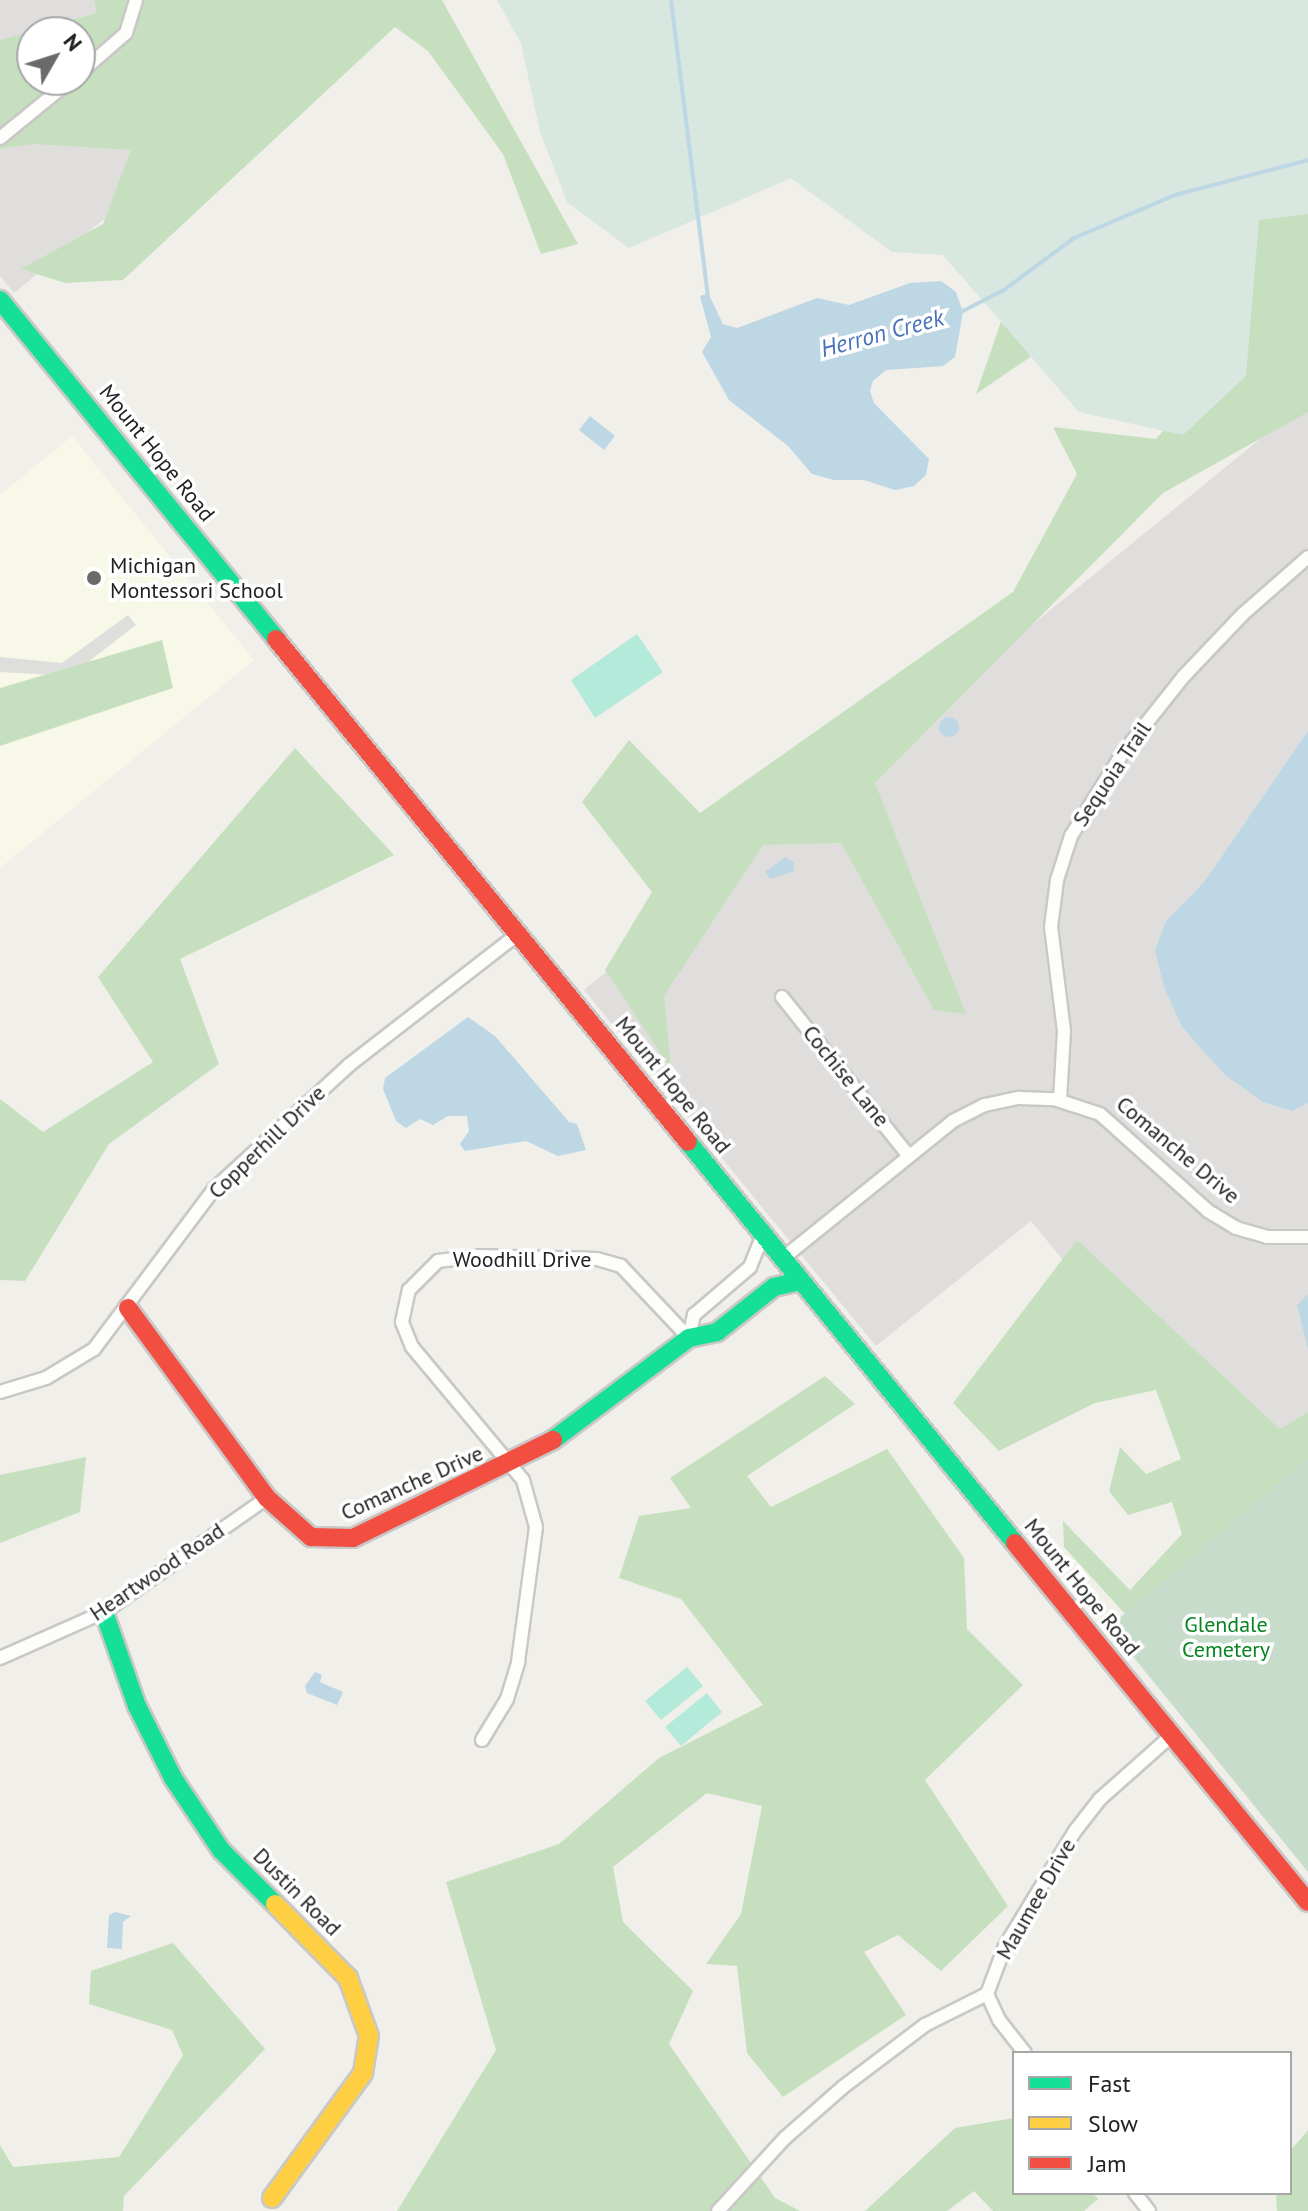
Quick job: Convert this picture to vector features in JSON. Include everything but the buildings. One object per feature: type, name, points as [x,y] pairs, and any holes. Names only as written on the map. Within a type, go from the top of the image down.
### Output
[{"type":"street","points":[[96,59],[126,33],[136,0]]},
{"type":"street","points":[[0,138],[51,96]]},
{"type":"street","name":"Mount Hope Road","points":[[0,300],[1308,1902]]},
{"type":"street","name":"Sequoia Trail","points":[[1060,1100],[1064,1031],[1051,927],[1057,880],[1071,836],[1122,754],[1183,677],[1243,614],[1308,557]]},
{"type":"street","name":"Copperhill Drive","points":[[0,1392],[46,1378],[94,1349],[128,1308],[215,1188],[349,1065],[518,934]]},
{"type":"street","name":"Cochise Lane","points":[[782,997],[909,1156]]},
{"type":"street","name":"Comanche Drive","points":[[782,1259],[953,1121],[985,1105],[1019,1098],[1060,1100],[1113,1122],[1221,1220],[1267,1237],[1308,1237]]},
{"type":"street","name":"Comanche Drive","points":[[689,1338],[694,1315],[750,1267],[763,1234]]},
{"type":"street","name":"Woodhill Drive","points":[[482,1740],[507,1699],[515,1675],[535,1557],[531,1502],[510,1465],[412,1347],[402,1322],[409,1290],[438,1261],[536,1256],[621,1266],[689,1338]]},
{"type":"street","name":"Comanche Drive","points":[[128,1308],[267,1498],[311,1537],[353,1538],[510,1465],[573,1429],[689,1338],[717,1332],[774,1287],[800,1281]]},
{"type":"street","name":"Heartwood Road","points":[[0,1658],[104,1612],[267,1498]]},
{"type":"street","name":"Dustin Road","points":[[104,1612],[137,1706],[173,1778],[221,1850],[348,1978],[362,2008],[369,2036],[363,2073],[272,2198]]},
{"type":"street","name":"Maumee Drive","points":[[987,1994],[1005,1946],[1075,1831],[1100,1799],[1172,1735]]},
{"type":"street","points":[[718,2211],[785,2138],[843,2087],[925,2025],[987,1994],[999,2020],[1023,2051]]},
{"type":"street","points":[[1130,2211],[1142,2202]]},
{"type":"shaded area","points":[[0,0],[371,0],[14,293],[0,276]]},
{"type":"shaded area","points":[[497,0],[1308,0],[1308,214],[1259,220],[1246,376],[1183,435],[1079,412],[943,255],[892,252],[791,178],[629,248],[567,202],[540,132],[521,43]]},
{"type":"shaded area","points":[[1308,400],[1308,1458],[1259,1500],[1031,1221],[876,1346],[584,990]]},
{"type":"shaded area","name":"Michigan Montessori School","points":[[72,436],[254,660],[0,868],[0,495]]},
{"type":"shaded area","points":[[128,615],[136,625],[70,676],[0,672],[0,657],[62,663]]},
{"type":"green space","points":[[94,0],[442,0],[578,244],[541,254],[503,154],[428,51],[395,27],[123,280],[65,283],[21,269],[103,224],[131,150],[33,144],[0,149],[0,40],[16,36],[16,96],[96,96],[96,16],[86,16],[97,13]]},
{"type":"green space","points":[[1308,171],[1308,412],[1163,493],[875,783],[966,1014],[934,1010],[841,843],[763,845],[664,996],[671,1069],[605,970],[652,892],[582,802],[629,740],[700,813],[1013,592],[1077,474],[1053,427],[1156,439],[1222,363],[1039,351],[976,394],[1004,313]]},
{"type":"green space","points":[[637,634],[663,672],[595,718],[571,680]]},
{"type":"green space","points":[[162,640],[173,688],[0,746],[0,688]]},
{"type":"green space","points":[[295,748],[394,855],[180,959],[219,1064],[109,1144],[25,1281],[0,1280],[0,1099],[43,1132],[153,1062],[98,977]]},
{"type":"green space","points":[[1077,1240],[1280,1429],[1308,1412],[1308,1552],[1169,1662],[1064,1547],[1063,1521],[1130,1590],[1182,1534],[1172,1502],[1128,1515],[1109,1491],[1120,1447],[1146,1474],[1181,1459],[1156,1390],[1095,1403],[999,1451],[953,1403]]},
{"type":"green space","points":[[825,1376],[855,1404],[747,1476],[771,1507],[887,1449],[964,1558],[967,1629],[1023,1685],[925,1780],[1008,1906],[941,1971],[898,1935],[864,1952],[906,2015],[783,2097],[747,2053],[737,1966],[706,1964],[741,1914],[762,1806],[707,1793],[613,1867],[623,1922],[693,1991],[669,2044],[775,2198],[800,2211],[397,2211],[496,2050],[446,1882],[559,1844],[659,1758],[763,1705],[681,1599],[619,1578],[639,1516],[691,1508],[670,1478]]},
{"type":"green space","points":[[86,1457],[80,1512],[0,1543],[0,1475]]},
{"type":"green space","name":"Glendale Cemetery","points":[[1308,1458],[1308,1872],[1109,1627]]},
{"type":"green space","points":[[687,1667],[703,1686],[661,1720],[645,1701]]},
{"type":"green space","points":[[707,1693],[722,1712],[681,1746],[665,1727]]},
{"type":"green space","points":[[173,1943],[265,2049],[124,2196],[123,2211],[0,2211],[0,2145],[13,2167],[119,2157],[183,2055],[172,2030],[89,2004],[91,1971]]},
{"type":"green space","points":[[1012,2118],[1012,2195],[1095,2195],[1098,2199],[1084,2211],[993,2211],[974,2191],[947,2211],[865,2211],[955,2128]]},
{"type":"green space","points":[[1308,2130],[1308,2211],[1277,2211],[1276,2195],[1292,2195],[1292,2149]]},
{"type":"water","points":[[941,281],[956,292],[963,312],[955,357],[943,366],[886,370],[873,381],[870,391],[874,403],[929,459],[926,475],[914,486],[895,490],[864,480],[834,480],[812,474],[788,446],[729,400],[702,352],[711,337],[700,296],[708,293],[723,324],[737,328],[817,298],[849,305],[910,283]]},
{"type":"water","points":[[590,416],[615,436],[604,450],[579,430]]},
{"type":"water","points":[[945,717],[953,717],[959,727],[953,737],[945,737],[939,731],[939,723]]},
{"type":"water","points":[[1308,731],[1308,1103],[1292,1111],[1263,1102],[1224,1074],[1182,1027],[1164,987],[1155,950],[1166,921],[1205,881]]},
{"type":"water","points":[[785,857],[794,863],[794,871],[770,879],[765,872]]},
{"type":"water","points":[[468,1017],[495,1036],[569,1122],[577,1124],[586,1150],[558,1156],[526,1141],[465,1151],[460,1144],[469,1131],[467,1116],[448,1116],[433,1125],[420,1119],[406,1128],[396,1121],[383,1089],[385,1078]]},
{"type":"water","points":[[1308,1294],[1308,1349],[1297,1305]]},
{"type":"water","points":[[315,1672],[322,1675],[320,1682],[343,1692],[337,1705],[307,1693],[305,1686]]},
{"type":"water","points":[[115,1912],[131,1916],[123,1922],[122,1949],[107,1948],[109,1915]]},
{"type":"waterway","name":"Herron Creek","points":[[671,0],[708,295]]},
{"type":"waterway","name":"Herron Creek","points":[[957,314],[1004,290],[1074,238],[1175,195],[1308,160]]},
{"type":"traffic: fast","points":[[0,300],[276,639]]},
{"type":"traffic: fast","points":[[688,1142],[1015,1543]]},
{"type":"traffic: fast","points":[[553,1440],[689,1338],[717,1332],[774,1287],[800,1281]]},
{"type":"traffic: fast","points":[[104,1612],[137,1706],[173,1778],[221,1850],[275,1904]]},
{"type":"traffic: slow","points":[[272,2198],[363,2073],[369,2036],[348,1978],[275,1904]]},
{"type":"traffic: jam","points":[[276,639],[688,1142]]},
{"type":"traffic: jam","points":[[128,1308],[267,1498],[311,1537],[353,1538],[553,1440]]},
{"type":"traffic: jam","points":[[1015,1543],[1308,1902]]},
{"type":"place","name":"Michigan Montessori School","points":[[94,578]]}]
